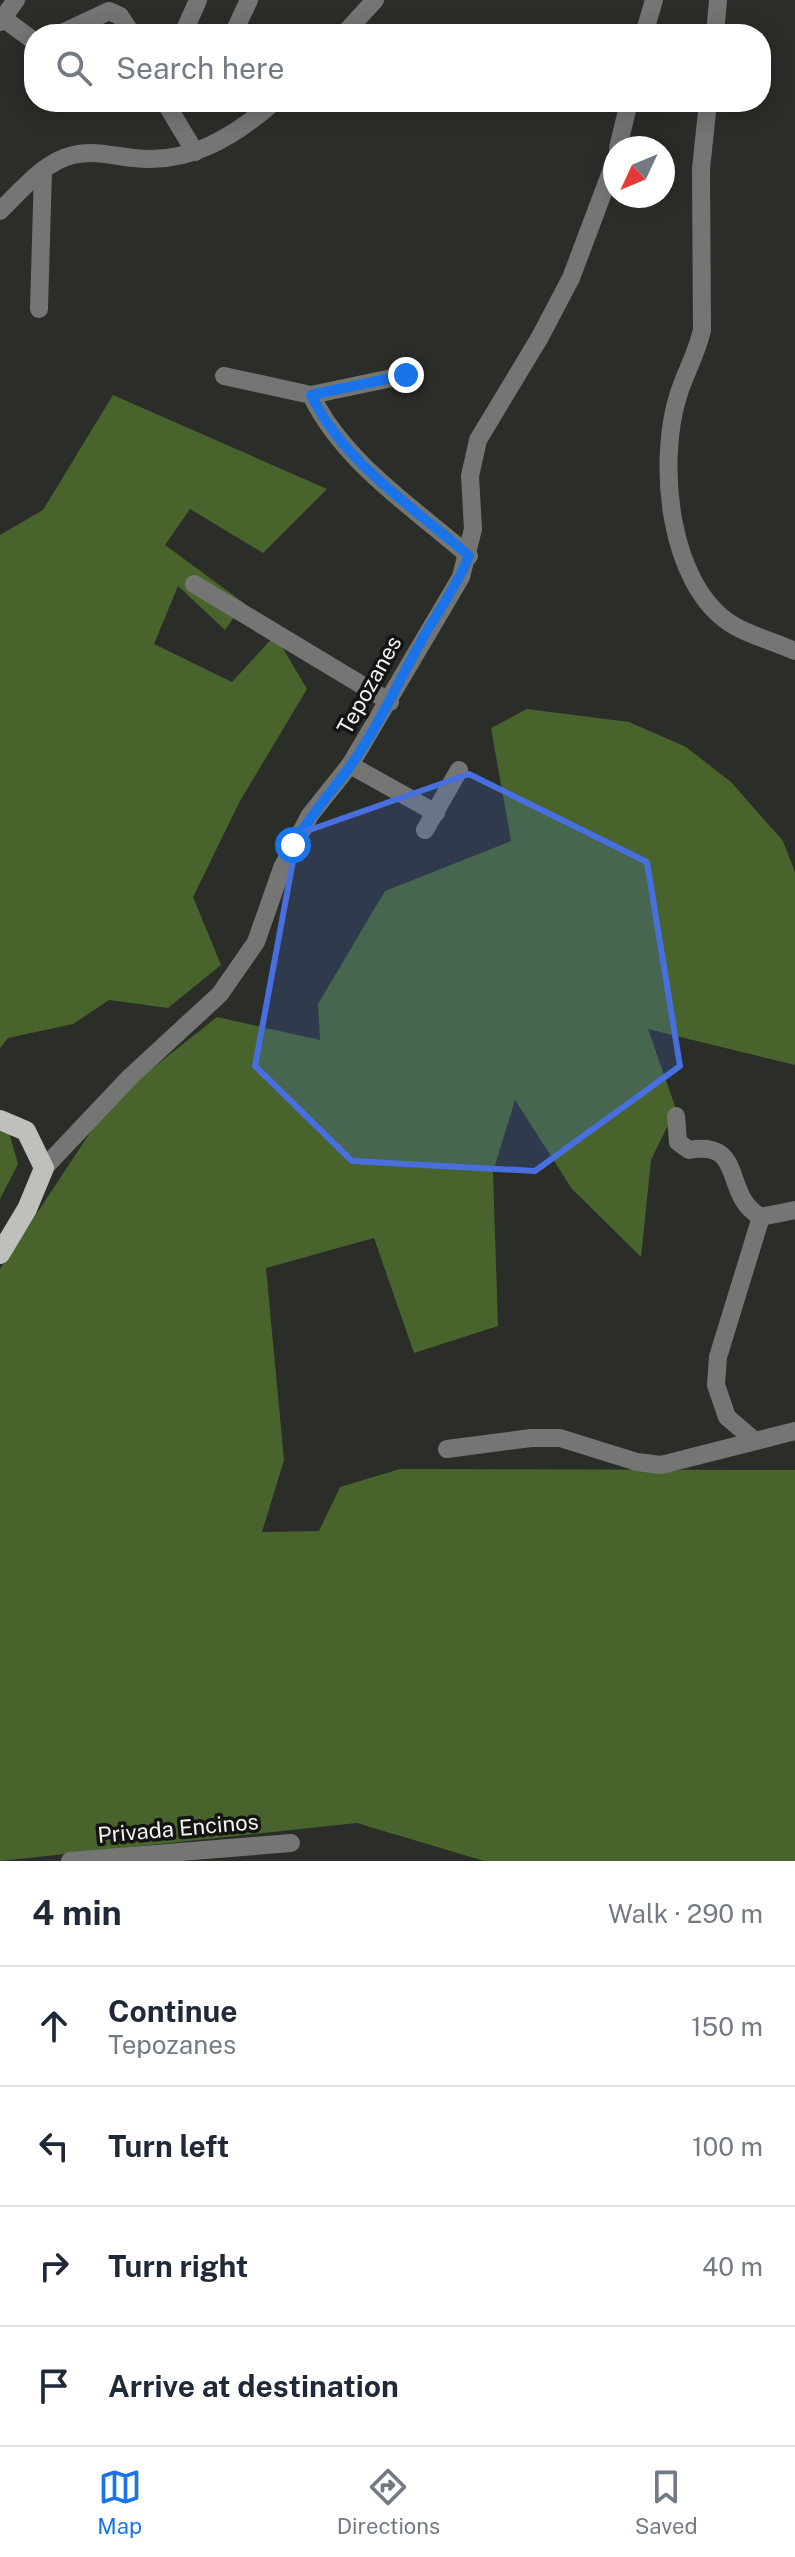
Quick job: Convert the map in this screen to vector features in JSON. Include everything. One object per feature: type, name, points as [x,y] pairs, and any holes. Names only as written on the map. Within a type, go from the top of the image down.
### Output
[{"type":"main road","points":[[0,1120],[26,1131],[44,1168],[27,1209],[0,1254]]},
{"type":"street","points":[[16,0],[1,18],[24,34]]},
{"type":"street","points":[[187,24],[198,0]]},
{"type":"street","points":[[240,24],[249,0]]},
{"type":"street","points":[[353,24],[375,0]]},
{"type":"street","points":[[647,24],[654,0]]},
{"type":"street","points":[[716,24],[718,0]]},
{"type":"street","points":[[81,24],[109,11],[120,16],[125,24]]},
{"type":"street","points":[[173,112],[195,152]]},
{"type":"street","points":[[0,211],[43,170],[71,155],[102,152],[165,159],[195,152],[221,141],[260,112]]},
{"type":"street","points":[[621,136],[627,112]]},
{"type":"street","points":[[707,112],[701,169],[702,330],[697,353],[679,394],[668,448],[668,490],[687,569],[709,603],[732,625],[795,651]]},
{"type":"street","points":[[39,309],[43,170]]},
{"type":"street","name":"Tepozanes","points":[[44,1168],[130,1077],[201,1013],[236,976],[256,942],[282,868],[310,815],[350,765],[390,702],[419,644],[461,577],[469,556],[473,529],[470,476],[478,440],[540,337],[571,278],[603,193]]},
{"type":"street","points":[[224,376],[311,395],[406,375]]},
{"type":"street","points":[[311,395],[324,422],[346,450],[469,556]]},
{"type":"street","points":[[194,584],[390,702]]},
{"type":"street","points":[[350,765],[436,813]]},
{"type":"street","points":[[425,830],[459,770]]},
{"type":"street","points":[[676,1116],[678,1142],[689,1150],[709,1147],[720,1152],[749,1210],[761,1217],[795,1210]]},
{"type":"street","points":[[755,1441],[727,1417],[716,1385],[718,1357],[761,1217]]},
{"type":"street","points":[[447,1449],[531,1438],[560,1438],[637,1462],[661,1465],[795,1431]]},
{"type":"street","name":"Privada Encinos","points":[[70,1861],[291,1843]]},
{"type":"highlighted area","points":[[469,774],[647,862],[680,1066],[535,1171],[352,1161],[255,1066],[298,834]]},
{"type":"green space","points":[[113,395],[327,489],[263,553],[190,509],[165,545],[244,603],[225,630],[178,586],[154,644],[232,682],[275,635],[307,689],[240,801],[193,897],[221,965],[168,1008],[109,1000],[73,1024],[8,1038],[0,1048],[0,535],[43,510]]},
{"type":"green space","points":[[527,709],[629,722],[686,747],[731,782],[783,841],[795,872],[795,1065],[648,1029],[676,1109],[651,1160],[641,1257],[572,1189],[515,1100],[493,1172],[498,1326],[414,1353],[374,1238],[266,1268],[284,1460],[262,1532],[319,1531],[340,1487],[400,1469],[795,1470],[795,1861],[484,1861],[357,1823],[0,1861],[0,1269],[111,1101],[217,1017],[320,1040],[318,1004],[385,891],[511,841],[491,728]]},
{"type":"green space","points":[[3,1111],[18,1164],[0,1199],[0,1114]]},
{"type":"route","points":[[293,845],[310,815],[350,765],[390,702],[419,644],[461,577],[469,556],[346,450],[324,422],[311,395],[406,375]]}]
